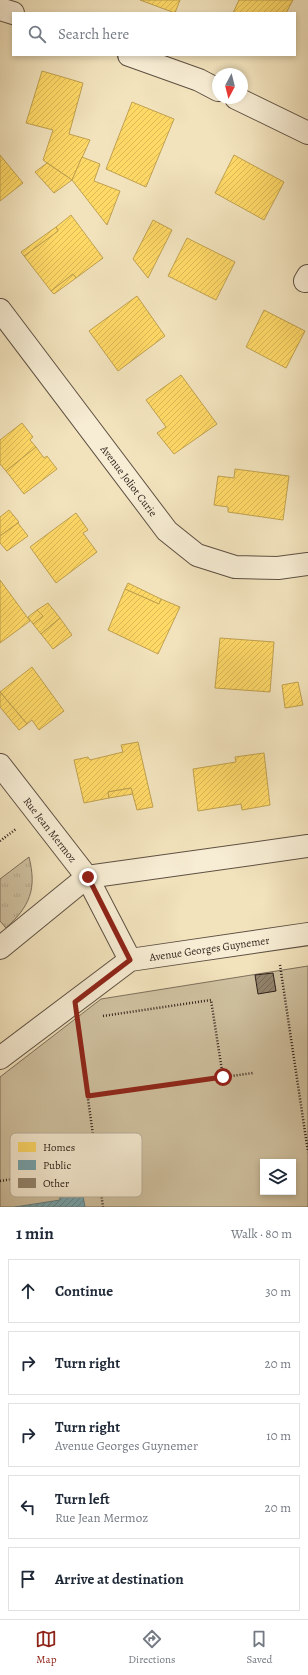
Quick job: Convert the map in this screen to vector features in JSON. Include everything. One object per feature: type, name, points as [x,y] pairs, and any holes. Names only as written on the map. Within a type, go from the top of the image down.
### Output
[{"type":"street","points":[[0,9],[12,13]]},
{"type":"street","points":[[132,56],[199,80],[212,87]]},
{"type":"street","points":[[248,104],[308,133]]},
{"type":"street","name":"Avenue Joliot Curie","points":[[0,310],[167,531],[197,555],[234,567],[278,568],[308,564]]},
{"type":"street","name":"Rue Jean Mermoz","points":[[0,765],[88,877],[130,960]]},
{"type":"street","points":[[0,948],[88,877],[308,846]]},
{"type":"street","name":"Avenue Georges Guynemer","points":[[0,1058],[130,960],[308,934]]},
{"type":"path","points":[[276,939],[308,1152]]},
{"type":"path","points":[[101,1016],[211,1000],[223,1077]]},
{"type":"path","points":[[75,1002],[93,1133]]},
{"type":"path","points":[[88,1096],[253,1073]]},
{"type":"path","points":[[0,1181],[10,1179]]},
{"type":"path","points":[[102,1197],[103,1207]]},
{"type":"green space","points":[[29,857],[32,878],[30,896],[21,912],[6,928],[0,921],[0,879]]},
{"type":"green space","points":[[308,966],[308,1207],[0,1207],[0,1077],[101,999]]},
{"type":"building: Homes","points":[[140,0],[180,0],[175,12]]},
{"type":"building: Homes","points":[[239,0],[293,0],[287,12],[233,12]]},
{"type":"building: Homes","points":[[42,71],[83,83],[69,134],[90,140],[72,180],[43,160],[53,130],[26,123]]},
{"type":"building: Homes","points":[[132,102],[174,119],[146,187],[106,169]]},
{"type":"building: Homes","points":[[0,155],[23,183],[0,201]]},
{"type":"building: Homes","points":[[234,155],[284,182],[264,220],[215,193]]},
{"type":"building: Homes","points":[[82,157],[100,164],[94,181],[120,191],[107,225],[72,180]]},
{"type":"building: Homes","points":[[47,163],[72,180],[54,193],[35,172]]},
{"type":"building: Homes","points":[[71,215],[103,258],[76,278],[73,274],[51,291],[24,256],[58,231],[56,227]]},
{"type":"building: Homes","points":[[153,220],[172,230],[148,278],[133,259]]},
{"type":"building: Homes","points":[[56,227],[58,231],[24,256],[21,252]]},
{"type":"building: Homes","points":[[187,238],[235,262],[216,300],[168,276]]},
{"type":"building: Homes","points":[[73,274],[76,278],[54,294],[51,291]]},
{"type":"building: Homes","points":[[137,296],[165,336],[118,371],[89,331]]},
{"type":"building: Homes","points":[[264,310],[305,331],[286,368],[246,347]]},
{"type":"building: Homes","points":[[181,375],[217,424],[174,454],[157,433],[166,427],[146,400]]},
{"type":"building: Homes","points":[[22,423],[33,437],[30,440],[36,447],[6,471],[0,464],[0,440]]},
{"type":"building: Homes","points":[[36,447],[44,458],[47,456],[57,469],[24,494],[6,471]]},
{"type":"building: Homes","points":[[235,469],[289,476],[283,520],[228,512],[228,507],[214,505],[218,476],[234,478]]},
{"type":"building: Homes","points":[[9,510],[19,522],[0,536],[0,517]]},
{"type":"building: Homes","points":[[76,513],[88,530],[83,533],[97,552],[56,583],[30,547]]},
{"type":"building: Homes","points":[[18,523],[28,536],[7,551],[0,543],[0,536]]},
{"type":"building: Homes","points":[[0,580],[30,621],[0,643]]},
{"type":"building: Homes","points":[[128,583],[161,599],[159,604],[125,589]]},
{"type":"building: Homes","points":[[125,589],[159,604],[161,599],[180,607],[158,654],[108,630]]},
{"type":"building: Homes","points":[[48,603],[60,618],[41,634],[33,624],[43,616],[37,610]]},
{"type":"building: Homes","points":[[37,610],[43,616],[33,624],[28,617]]},
{"type":"building: Homes","points":[[60,618],[72,635],[53,649],[41,634]]},
{"type":"building: Homes","points":[[220,638],[274,642],[270,692],[215,688]]},
{"type":"building: Homes","points":[[32,667],[64,711],[39,730],[32,720],[27,724],[0,692]]},
{"type":"building: Homes","points":[[298,682],[303,705],[285,708],[282,685]]},
{"type":"building: Homes","points":[[0,692],[27,724],[19,730],[0,707]]},
{"type":"building: Homes","points":[[138,742],[153,807],[137,810],[131,788],[108,792],[109,798],[84,803],[74,760],[88,757],[90,760],[123,752],[121,745]]},
{"type":"building: Homes","points":[[264,753],[270,805],[242,810],[241,804],[198,811],[193,769],[236,762],[235,757]]},
{"type":"building: Homes","points":[[131,788],[133,794],[109,798],[108,792]]},
{"type":"building: Public","points":[[60,1197],[83,1197],[85,1207],[15,1207],[60,1200]]},
{"type":"building: Other","points":[[273,973],[276,991],[258,994],[255,975]]},
{"type":"route","points":[[88,877],[130,960],[75,1002],[88,1096],[223,1077]]}]
